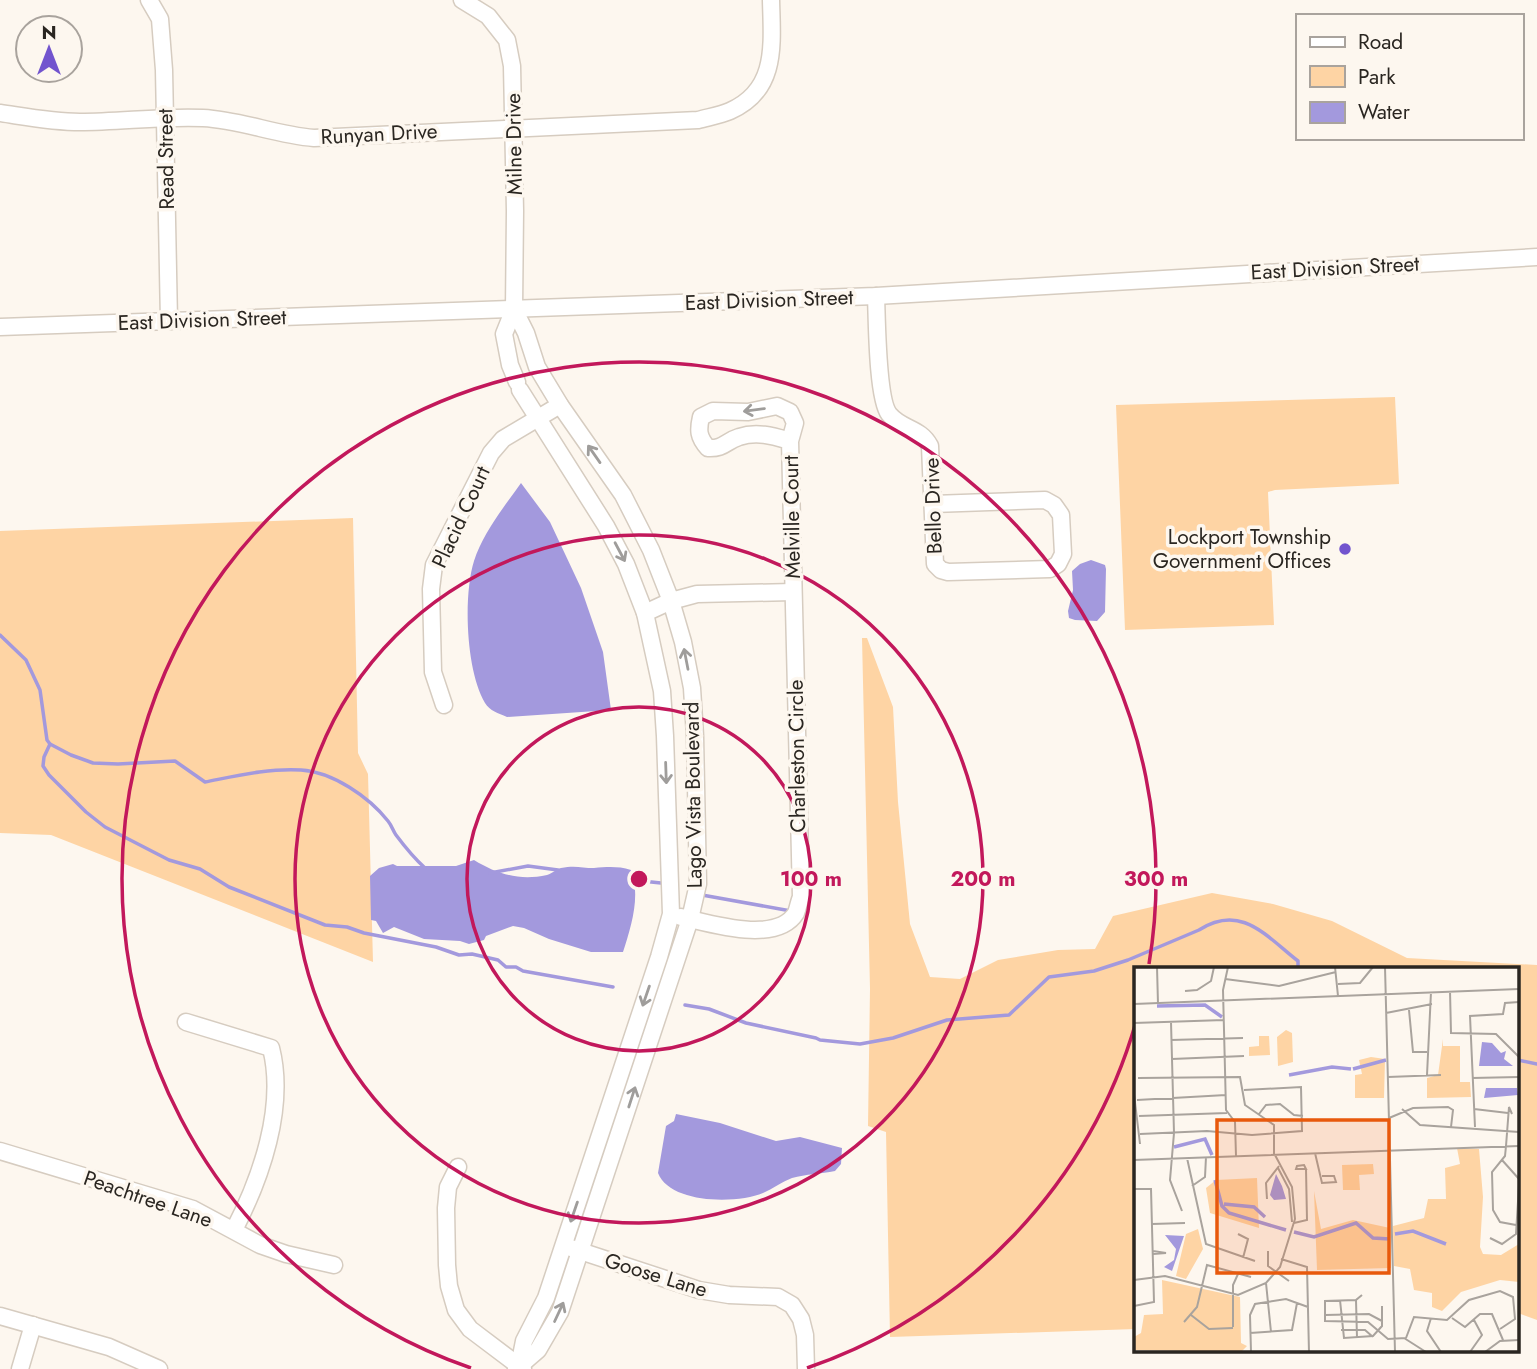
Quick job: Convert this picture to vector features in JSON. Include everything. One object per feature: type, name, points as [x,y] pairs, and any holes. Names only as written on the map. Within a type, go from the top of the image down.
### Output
[{"type":"street","name":"Read Street","points":[[149,0],[160,19],[166,119],[169,321]]},
{"type":"street","name":"Milne Drive","points":[[462,0],[488,16],[507,40],[512,66],[514,309]]},
{"type":"street","name":"Runyan Drive","points":[[0,113],[50,121],[202,118],[231,121],[285,135],[314,138],[698,120],[731,111],[755,95],[767,76],[772,46],[771,0]]},
{"type":"street","name":"East Division Street","points":[[0,327],[876,296],[1537,257]]},
{"type":"street","name":"Bello Drive","points":[[876,296],[882,391],[886,411],[896,422],[924,435],[930,446],[935,564],[941,570],[1050,569],[1058,564],[1063,554],[1060,515],[1054,505],[1045,500],[933,504]]},
{"type":"street","name":"Lago Vista Boulevard","points":[[514,309],[526,333],[537,367],[560,405],[623,495],[651,550],[671,601],[692,688],[698,884],[690,919],[560,1312],[538,1350],[519,1368]]},
{"type":"street","name":"Lago Vista Boulevard","points":[[514,309],[504,334],[508,357],[519,386],[606,526],[626,564],[645,613],[662,691],[671,914],[546,1298],[524,1341],[519,1368]]},
{"type":"street","points":[[508,357],[531,352]]},
{"type":"street","name":"Placid Court","points":[[444,705],[433,672],[431,589],[434,565],[491,453],[503,439],[560,405]]},
{"type":"street","name":"Melville Court","points":[[790,441],[772,435],[756,434],[738,437],[718,448],[708,447],[700,439],[698,428],[701,417],[713,411],[748,412],[777,406],[790,412],[795,423],[790,441],[793,592]]},
{"type":"street","points":[[645,613],[671,601],[697,594],[793,592]]},
{"type":"street","name":"Charleston Circle","points":[[671,914],[734,929],[767,929],[783,923],[795,914],[801,897],[793,592]]},
{"type":"street","points":[[186,1022],[271,1048],[275,1064],[273,1115],[266,1155],[252,1195],[234,1230]]},
{"type":"street","name":"Peachtree Lane","points":[[0,1151],[193,1209],[260,1245],[334,1265]]},
{"type":"street","points":[[458,1167],[448,1187],[446,1208],[447,1265],[456,1310],[470,1329],[519,1368]]},
{"type":"street","name":"Goose Lane","points":[[563,1245],[699,1290],[729,1295],[778,1297],[792,1305],[801,1319],[805,1335],[806,1369]]},
{"type":"street","points":[[0,1316],[109,1347],[159,1369]]},
{"type":"street","points":[[20,1369],[33,1325]]},
{"type":"green space","points":[[1395,397],[1399,484],[1268,492],[1274,625],[1125,630],[1116,405]]},
{"type":"green space","points":[[353,518],[358,753],[368,774],[373,962],[51,835],[0,833],[0,531]]},
{"type":"green space","points":[[862,638],[867,638],[893,707],[898,802],[910,924],[930,977],[960,979],[998,960],[1058,950],[1095,949],[1113,916],[1212,893],[1273,904],[1332,921],[1407,958],[1537,965],[1537,1320],[1520,1314],[1520,967],[1134,967],[1134,1329],[890,1337],[886,1132],[868,1126],[870,989]]},
{"type":"water","points":[[521,483],[550,522],[581,588],[603,652],[611,710],[507,717],[489,708],[479,689],[468,633],[468,593],[474,561],[494,520]]},
{"type":"water","points":[[1091,560],[1105,565],[1105,612],[1097,621],[1075,620],[1069,618],[1068,611],[1073,590],[1072,571]]},
{"type":"water","points":[[474,860],[491,869],[518,877],[537,877],[570,867],[617,867],[631,870],[635,901],[623,952],[591,952],[513,926],[469,944],[424,939],[394,927],[383,933],[376,921],[371,920],[370,876],[379,868],[393,864],[456,866]]},
{"type":"water","points":[[676,1114],[720,1123],[776,1141],[800,1137],[842,1148],[841,1164],[835,1171],[792,1178],[752,1197],[722,1200],[690,1196],[676,1191],[665,1183],[658,1173],[666,1126],[674,1121]]},
{"type":"waterway","points":[[0,635],[26,660],[40,690],[47,740],[50,744],[93,763],[175,761],[205,782],[277,770],[301,770],[325,775],[349,787],[371,803],[425,868]]},
{"type":"waterway","points":[[50,744],[43,766],[86,812],[105,827],[169,860],[200,869],[229,887],[325,925],[347,927],[364,933],[436,947],[459,955],[472,954],[498,960],[506,967],[516,967],[523,971],[613,987]]},
{"type":"waterway","points":[[490,873],[528,866],[558,870]]},
{"type":"waterway","points":[[632,880],[661,883]]},
{"type":"waterway","points":[[702,895],[791,911]]},
{"type":"waterway","points":[[685,1005],[709,1009],[746,1023],[820,1040],[860,1044],[893,1038],[947,1020],[1009,1015],[1049,977],[1094,971],[1128,960],[1214,923],[1228,920],[1240,921],[1264,933],[1298,961],[1298,967]]},
{"type":"waterway","points":[[1520,1060],[1537,1064]]},
{"type":"place","name":"Lockport Township Government Offices","points":[[1345,549]]}]
